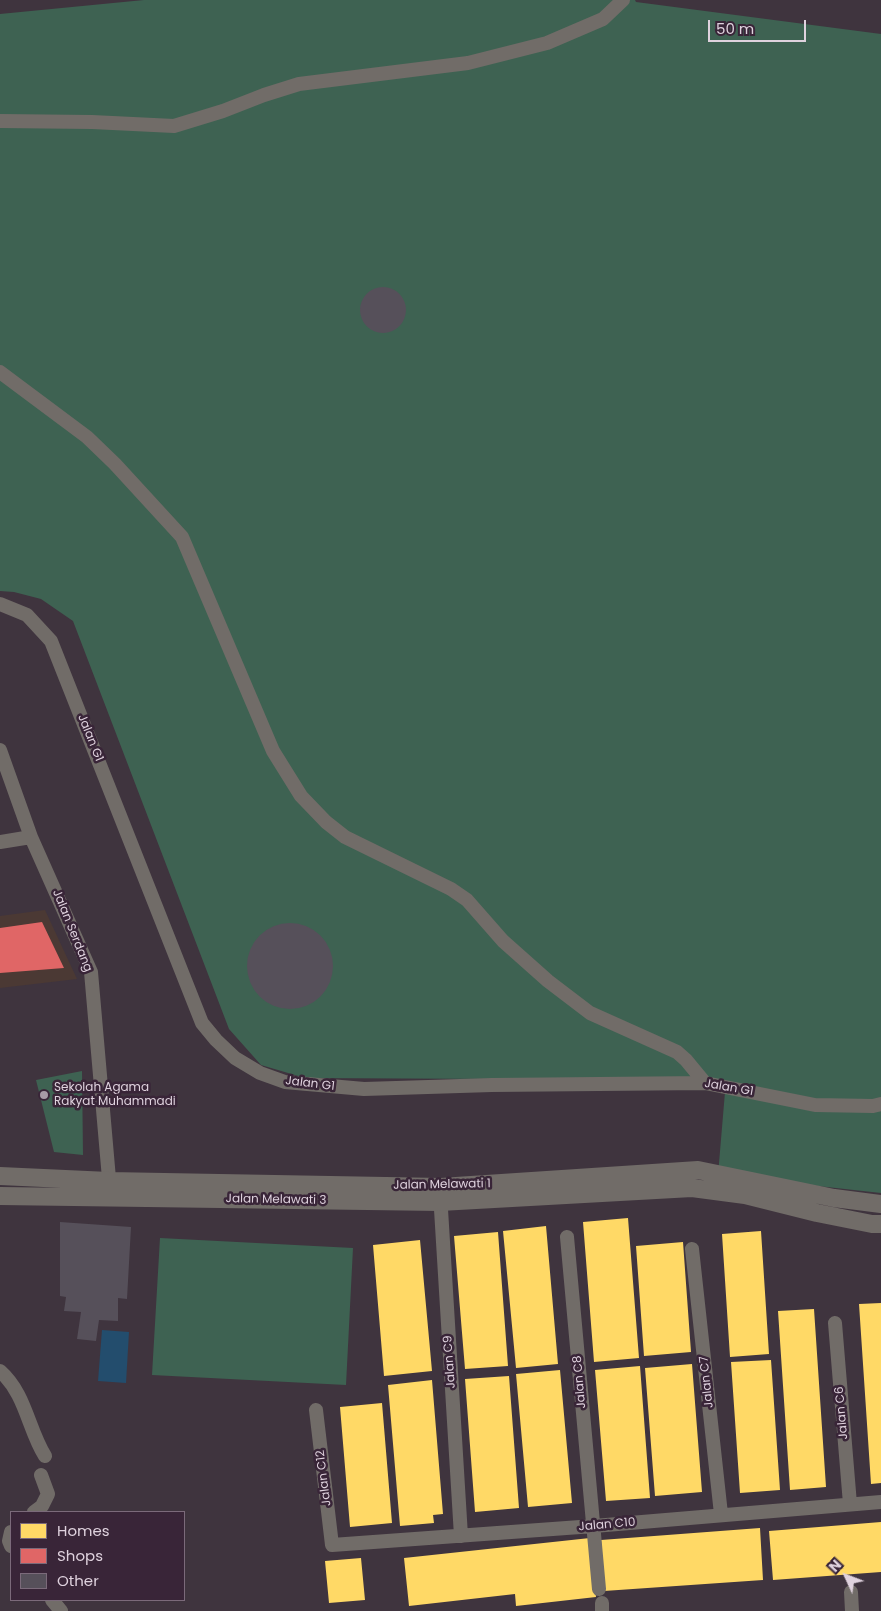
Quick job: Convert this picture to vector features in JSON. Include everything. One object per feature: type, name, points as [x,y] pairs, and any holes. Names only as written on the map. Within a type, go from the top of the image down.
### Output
[{"type":"street","points":[[0,120],[174,126],[223,111],[264,94],[299,84],[468,63],[547,44],[603,19],[623,0]]},
{"type":"street","points":[[0,372],[86,437],[115,464],[182,537],[273,751],[301,796],[326,822],[345,837],[451,889],[467,900],[503,941],[548,981],[590,1013],[677,1052],[705,1083]]},
{"type":"street","name":"Jalan G1","points":[[0,604],[27,615],[51,641],[202,1023],[235,1058],[260,1073],[285,1082],[364,1089],[492,1085],[705,1083],[815,1105],[873,1106],[881,1104]]},
{"type":"street","name":"Jalan Serdang","points":[[0,750],[32,837],[91,972],[110,1190]]},
{"type":"street","points":[[0,842],[32,837]]},
{"type":"street","name":"Jalan Melawati 1","points":[[440,1195],[698,1170],[834,1198],[881,1204]]},
{"type":"street","name":"Jalan Melawati 1","points":[[0,1176],[110,1190]]},
{"type":"street","name":"Jalan Melawati 1","points":[[0,1196],[110,1190],[440,1195],[692,1188],[745,1195],[817,1213],[872,1224],[881,1224]]},
{"type":"street","name":"Jalan C9","points":[[440,1195],[461,1536]]},
{"type":"street","name":"Jalan C8","points":[[566,1237],[599,1588]]},
{"type":"street","name":"Jalan C7","points":[[692,1249],[721,1514]]},
{"type":"street","name":"Jalan C6","points":[[834,1323],[850,1504]]},
{"type":"street","points":[[0,1371],[8,1378],[26,1410],[40,1448],[45,1456]]},
{"type":"street","name":"Jalan C12","points":[[316,1410],[332,1545]]},
{"type":"street","points":[[35,1511],[42,1506],[48,1494],[41,1475]]},
{"type":"street","name":"Jalan C10","points":[[332,1545],[594,1526],[881,1502]]},
{"type":"street","points":[[851,1592],[852,1611]]},
{"type":"street","points":[[53,1601],[61,1611]]},
{"type":"shaded area","points":[[45,910],[77,979],[0,988],[0,916]]},
{"type":"green space","points":[[144,0],[635,0],[636,2],[881,34],[881,1193],[718,1175],[725,1092],[673,1082],[305,1078],[261,1065],[229,1029],[73,621],[41,599],[14,592],[0,591],[0,14]]},
{"type":"green space","points":[[82,1071],[83,1155],[54,1152],[36,1080]]},
{"type":"green space","points":[[160,1238],[353,1248],[346,1385],[152,1375]]},
{"type":"water","points":[[102,1330],[129,1332],[126,1383],[98,1381]]},
{"type":"building: Homes","points":[[628,1218],[639,1358],[594,1362],[583,1222]]},
{"type":"building: Homes","points":[[546,1226],[558,1364],[516,1368],[503,1231]]},
{"type":"building: Homes","points":[[761,1231],[769,1354],[730,1357],[722,1234]]},
{"type":"building: Homes","points":[[498,1232],[508,1366],[465,1369],[454,1236]]},
{"type":"building: Homes","points":[[420,1240],[432,1371],[384,1376],[373,1245]]},
{"type":"building: Homes","points":[[683,1242],[691,1352],[644,1356],[636,1246]]},
{"type":"building: Homes","points":[[881,1303],[881,1483],[871,1484],[859,1304]]},
{"type":"building: Homes","points":[[814,1309],[826,1487],[790,1490],[778,1311]]},
{"type":"building: Homes","points":[[771,1360],[780,1490],[740,1493],[731,1362]]},
{"type":"building: Homes","points":[[692,1364],[702,1492],[655,1496],[645,1368]]},
{"type":"building: Homes","points":[[640,1366],[650,1498],[606,1501],[595,1370]]},
{"type":"building: Homes","points":[[560,1370],[572,1503],[528,1507],[516,1374]]},
{"type":"building: Homes","points":[[509,1376],[519,1508],[475,1512],[465,1379]]},
{"type":"building: Homes","points":[[432,1380],[443,1514],[433,1515],[434,1523],[400,1526],[388,1385]]},
{"type":"building: Homes","points":[[382,1403],[392,1523],[350,1527],[340,1407]]},
{"type":"building: Homes","points":[[881,1522],[881,1572],[773,1580],[769,1531]]},
{"type":"building: Homes","points":[[760,1528],[763,1580],[604,1591],[601,1540]]},
{"type":"building: Homes","points":[[590,1538],[596,1597],[516,1606],[515,1594],[409,1606],[404,1558]]},
{"type":"building: Homes","points":[[361,1558],[365,1600],[329,1603],[325,1561]]},
{"type":"building: Shops","points":[[42,922],[64,968],[0,973],[0,928]]},
{"type":"building: Other","points":[[383,287],[396,291],[402,297],[406,310],[402,323],[396,329],[383,333],[370,329],[364,323],[360,310],[364,297],[370,291]]},
{"type":"building: Other","points":[[282,923],[298,923],[307,926],[321,935],[330,949],[333,966],[330,983],[321,997],[307,1006],[298,1009],[282,1009],[266,1002],[254,990],[247,974],[247,958],[254,942],[266,930]]},
{"type":"building: Other","points":[[60,1222],[131,1227],[127,1299],[118,1298],[118,1321],[99,1320],[96,1341],[77,1339],[81,1312],[64,1311],[66,1297],[60,1296]]},
{"type":"place","name":"Sekolah Agama Rakyat Muhammadi","points":[[44,1095]]}]
